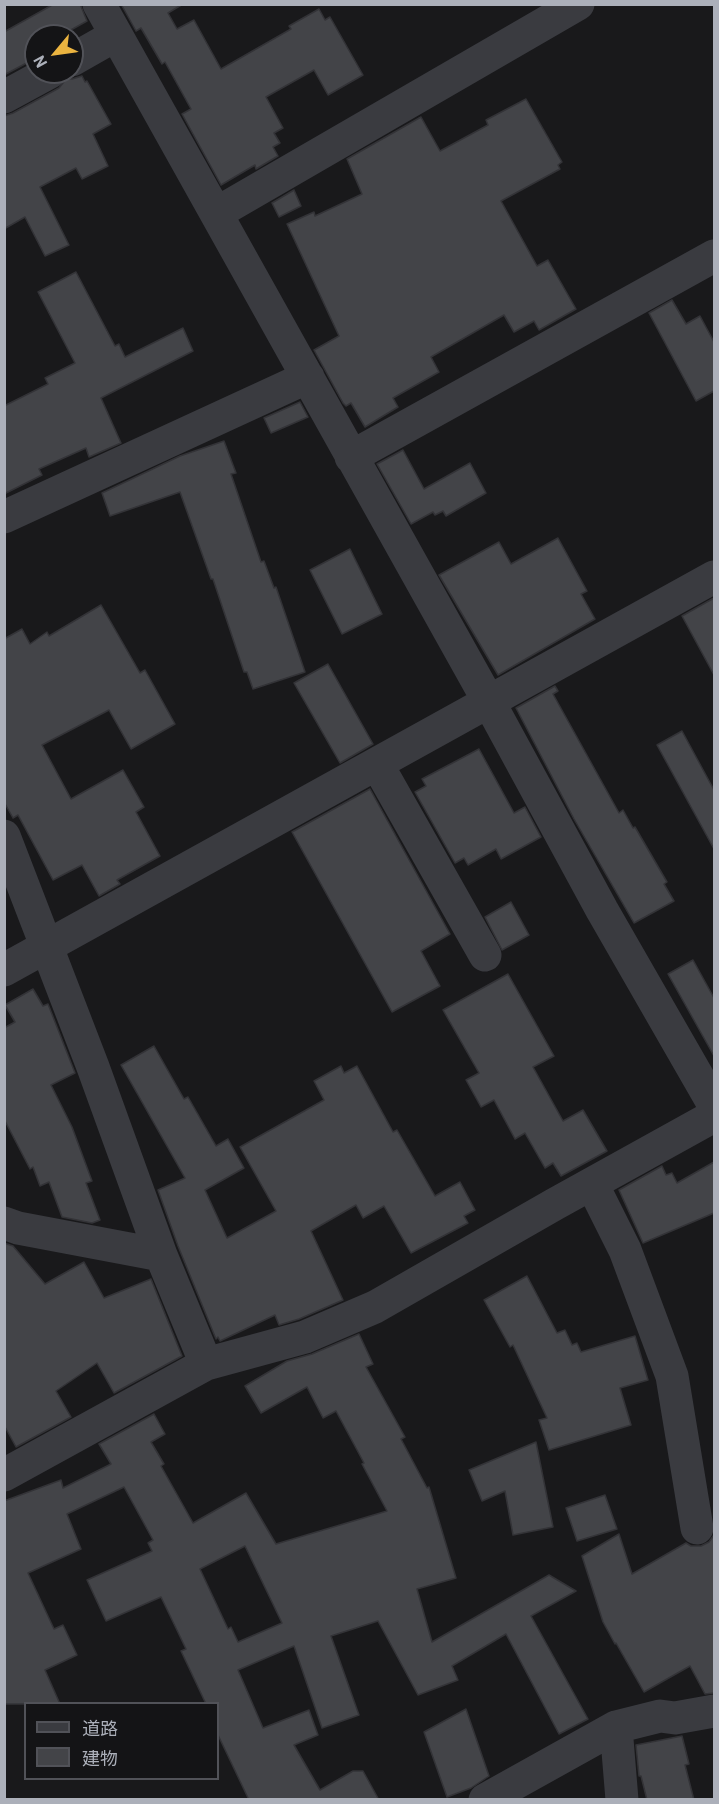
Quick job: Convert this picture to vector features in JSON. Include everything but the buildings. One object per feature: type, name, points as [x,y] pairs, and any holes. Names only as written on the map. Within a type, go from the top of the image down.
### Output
[{"type":"street","points":[[99,4],[489,702],[602,910],[714,1104]]},
{"type":"street","points":[[217,213],[569,7]]},
{"type":"street","points":[[84,53],[116,35]]},
{"type":"street","points":[[4,97],[28,84]]},
{"type":"street","points":[[351,457],[714,256]]},
{"type":"street","points":[[4,517],[308,377]]},
{"type":"street","points":[[4,970],[714,577]]},
{"type":"street","points":[[377,764],[485,955]]},
{"type":"street","points":[[4,836],[93,1067],[161,1255],[206,1364]]},
{"type":"street","points":[[4,1475],[206,1364],[305,1337],[375,1307],[714,1116]]},
{"type":"street","points":[[591,1184],[625,1250],[672,1376],[697,1528]]},
{"type":"street","points":[[4,1223],[18,1228],[161,1255]]},
{"type":"street","points":[[485,1800],[616,1727],[660,1716],[675,1718],[714,1711]]},
{"type":"street","points":[[616,1727],[622,1800]]}]
